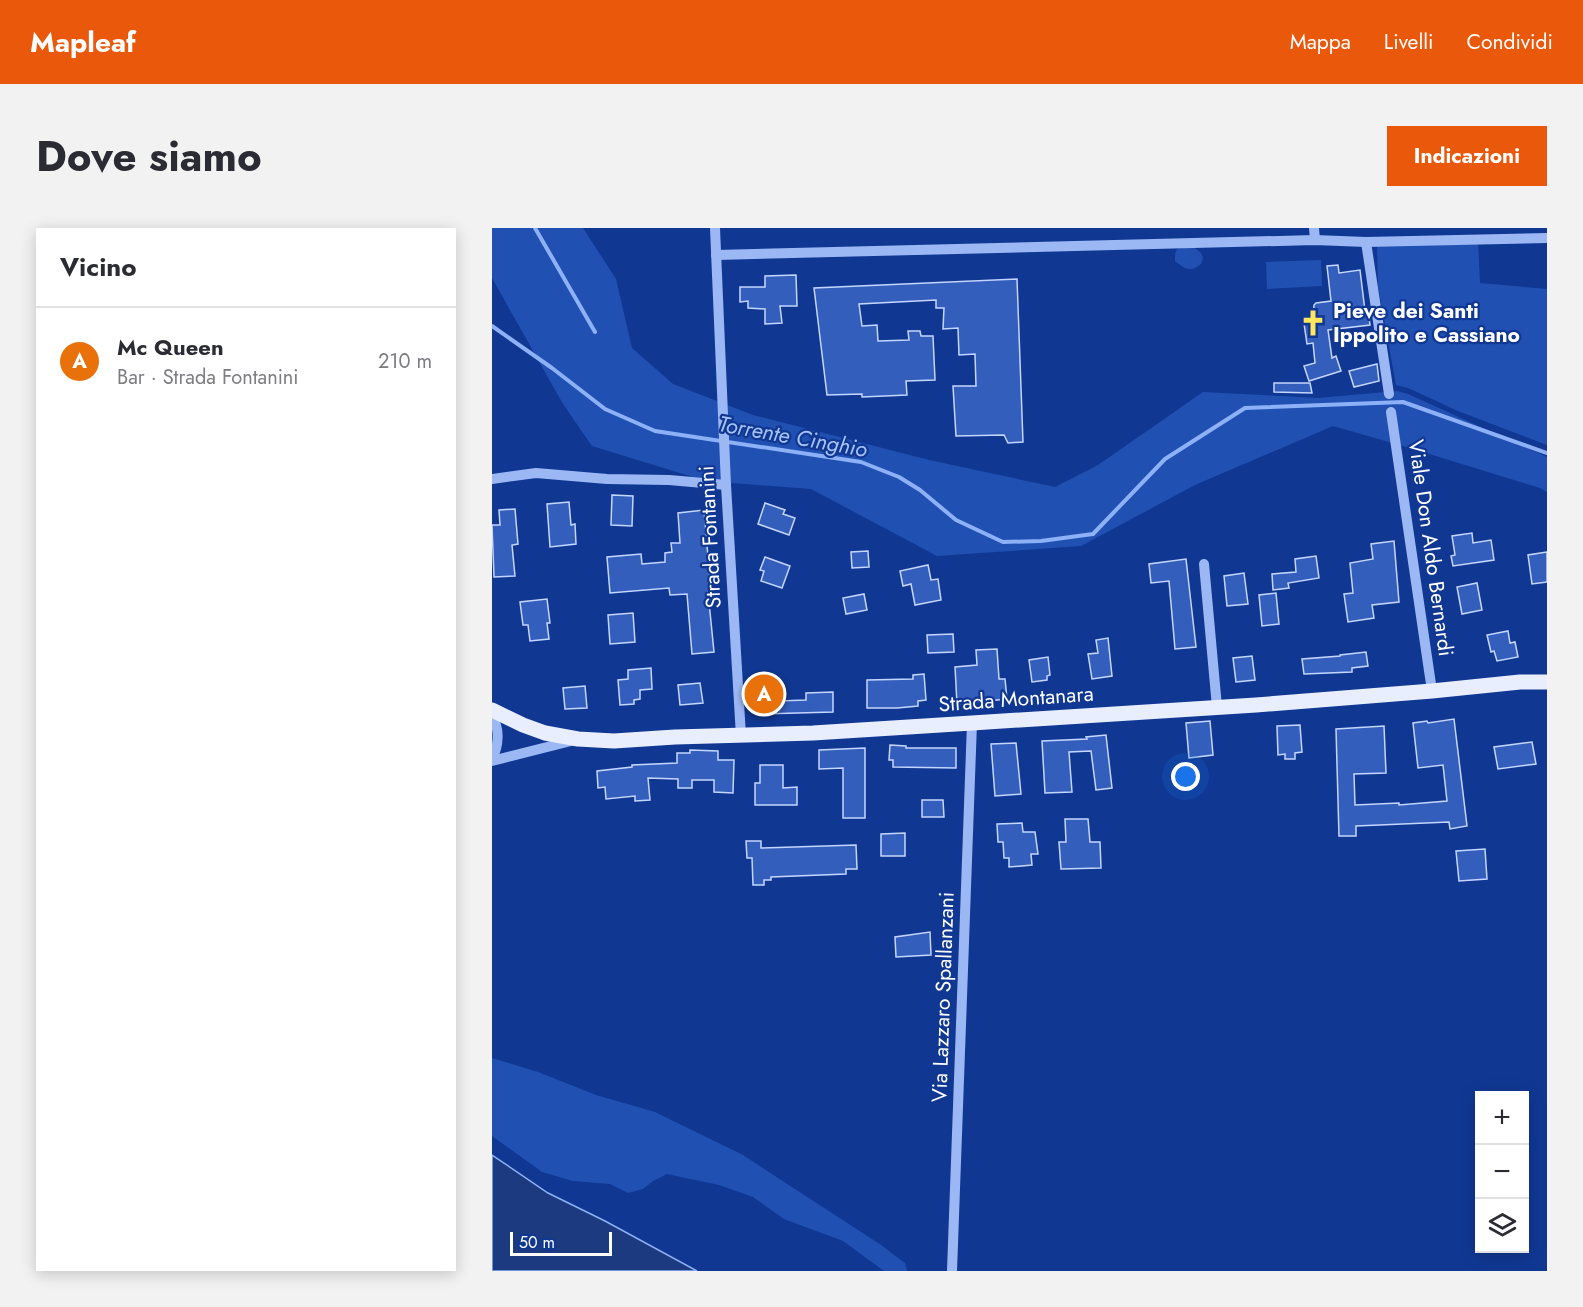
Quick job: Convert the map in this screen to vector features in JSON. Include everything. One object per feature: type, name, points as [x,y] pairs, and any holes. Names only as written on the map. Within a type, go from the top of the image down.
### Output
[{"type":"main road","name":"Strada Montanara","points":[[492,710],[545,733],[578,739],[614,741],[972,723],[1432,691],[1520,682],[1547,682]]},
{"type":"street","name":"Strada Fontanini","points":[[715,228],[726,485],[741,736]]},
{"type":"street","points":[[1314,228],[1315,240]]},
{"type":"street","points":[[716,255],[1315,240],[1365,242],[1547,238]]},
{"type":"street","points":[[1365,242],[1389,394]]},
{"type":"street","name":"Viale Don Aldo Bernardi","points":[[1391,411],[1432,691]]},
{"type":"street","points":[[492,479],[536,473],[726,485]]},
{"type":"street","points":[[1204,564],[1217,707]]},
{"type":"street","points":[[492,717],[496,722],[498,738],[492,759]]},
{"type":"street","name":"Via Lazzaro Spallanzani","points":[[952,1271],[972,723]]},
{"type":"street","points":[[492,759],[578,739]]},
{"type":"shaded area","points":[[492,228],[583,228],[616,279],[632,348],[673,384],[753,415],[929,460],[1055,487],[1098,465],[1203,392],[1318,398],[1397,391],[1547,457],[1547,492],[1333,426],[1195,485],[1081,546],[937,556],[811,489],[706,481],[592,446],[563,404],[492,278]]},
{"type":"shaded area","points":[[1478,241],[1480,283],[1547,289],[1547,445],[1396,385],[1378,286],[1377,245]]},
{"type":"shaded area","points":[[1195,248],[1201,253],[1203,258],[1201,264],[1191,269],[1175,261],[1177,249]]},
{"type":"shaded area","points":[[1321,260],[1322,286],[1267,289],[1266,262]]},
{"type":"shaded area","points":[[492,1058],[538,1072],[596,1095],[655,1112],[743,1155],[881,1245],[905,1263],[907,1271],[884,1271],[843,1241],[784,1219],[753,1197],[719,1185],[667,1174],[643,1189],[628,1193],[610,1184],[573,1181],[542,1172],[492,1136]]},
{"type":"shaded area","points":[[492,1155],[548,1193],[697,1271],[492,1271]]},
{"type":"building","points":[[1338,265],[1339,273],[1360,270],[1365,311],[1368,311],[1370,325],[1328,330],[1332,358],[1336,356],[1341,371],[1309,381],[1304,366],[1315,363],[1313,343],[1307,344],[1303,317],[1313,316],[1316,303],[1331,301],[1327,266]]},
{"type":"building","points":[[796,275],[797,306],[780,306],[782,323],[765,324],[765,309],[748,308],[748,301],[740,302],[740,287],[765,287],[765,276]]},
{"type":"building","points":[[1017,279],[1023,442],[1008,443],[1004,435],[956,436],[953,386],[976,386],[975,354],[959,355],[958,328],[943,329],[944,308],[936,308],[936,300],[859,304],[862,326],[877,325],[878,341],[909,340],[908,331],[920,331],[921,336],[933,336],[935,380],[906,381],[907,395],[862,397],[862,394],[827,395],[814,288]]},
{"type":"building","points":[[1377,364],[1379,381],[1354,387],[1349,371]]},
{"type":"building","points":[[1274,383],[1310,383],[1312,393],[1274,392]]},
{"type":"building","points":[[612,495],[633,496],[632,526],[611,525]]},
{"type":"building","points":[[569,502],[571,525],[575,524],[576,544],[550,547],[547,504]]},
{"type":"building","points":[[765,503],[785,510],[783,514],[795,518],[789,535],[758,524]]},
{"type":"building","points":[[515,509],[518,544],[512,545],[515,576],[494,577],[492,525],[500,525],[499,510]]},
{"type":"building","points":[[704,510],[714,652],[692,654],[687,594],[670,595],[669,588],[610,593],[607,557],[641,554],[642,564],[665,562],[665,553],[672,552],[671,543],[680,543],[678,513]]},
{"type":"building","points":[[1472,533],[1473,543],[1491,540],[1494,560],[1453,566],[1451,556],[1455,555],[1452,536]]},
{"type":"building","points":[[1394,541],[1399,602],[1372,605],[1374,618],[1348,622],[1344,594],[1353,593],[1350,563],[1373,559],[1371,544]]},
{"type":"building","points":[[868,551],[869,567],[852,568],[851,552]]},
{"type":"building","points":[[1547,552],[1547,582],[1532,584],[1528,555]]},
{"type":"building","points":[[1316,556],[1319,578],[1288,583],[1289,588],[1273,590],[1272,574],[1296,572],[1295,559]]},
{"type":"building","points":[[765,557],[790,566],[782,588],[761,581],[764,571],[760,570]]},
{"type":"building","points":[[1186,559],[1196,647],[1175,649],[1169,581],[1151,583],[1149,564]]},
{"type":"building","points":[[928,565],[931,580],[938,579],[941,600],[915,605],[911,584],[903,586],[900,571]]},
{"type":"building","points":[[1244,573],[1248,604],[1227,606],[1224,576]]},
{"type":"building","points":[[1477,583],[1482,610],[1462,614],[1457,587]]},
{"type":"building","points":[[1276,593],[1279,624],[1262,626],[1259,595]]},
{"type":"building","points":[[864,594],[867,610],[846,614],[843,598]]},
{"type":"building","points":[[547,599],[549,639],[530,641],[528,625],[523,625],[520,602]]},
{"type":"building","points":[[633,613],[635,642],[610,644],[608,615]]},
{"type":"building","points":[[1508,631],[1510,643],[1515,642],[1518,657],[1497,661],[1494,651],[1491,652],[1487,635]]},
{"type":"building","points":[[953,634],[954,652],[928,653],[927,635]]},
{"type":"building","points":[[1108,638],[1112,676],[1092,679],[1088,654],[1098,653],[1096,640]]},
{"type":"building","points":[[997,649],[999,679],[1005,679],[1007,699],[957,704],[955,667],[977,665],[976,650]]},
{"type":"building","points":[[1366,652],[1368,666],[1352,668],[1352,672],[1304,674],[1302,659]]},
{"type":"building","points":[[1252,656],[1255,680],[1236,682],[1233,658]]},
{"type":"building","points":[[1048,657],[1050,675],[1047,676],[1047,680],[1032,682],[1029,660]]},
{"type":"building","points":[[651,668],[652,689],[640,690],[640,699],[634,700],[634,704],[620,705],[618,680],[628,679],[628,670]]},
{"type":"building","points":[[924,674],[926,700],[918,701],[918,706],[867,708],[867,680],[913,679],[913,675]]},
{"type":"building","points":[[700,683],[703,703],[680,705],[678,685]]},
{"type":"building","points":[[585,686],[587,708],[565,709],[563,688]]},
{"type":"building","points":[[755,692],[778,692],[778,701],[806,700],[806,693],[833,692],[833,712],[762,714],[763,709],[755,709]]},
{"type":"building","points":[[1454,719],[1467,826],[1450,829],[1449,822],[1356,826],[1356,836],[1339,836],[1336,729],[1384,726],[1386,773],[1354,774],[1355,805],[1399,803],[1399,805],[1447,801],[1443,765],[1418,768],[1413,723]]},
{"type":"building","points":[[1210,721],[1213,755],[1189,758],[1186,723]]},
{"type":"building","points":[[1300,725],[1302,752],[1295,753],[1295,759],[1285,759],[1285,754],[1278,755],[1277,726]]},
{"type":"building","points":[[1106,735],[1112,788],[1096,790],[1091,751],[1069,752],[1072,792],[1045,793],[1042,741],[1087,739],[1086,737]]},
{"type":"building","points":[[1532,742],[1536,764],[1498,769],[1494,747]]},
{"type":"building","points":[[1016,743],[1021,794],[995,796],[991,744]]},
{"type":"building","points":[[890,745],[906,746],[906,748],[956,748],[956,768],[893,767],[893,760],[889,760]]},
{"type":"building","points":[[865,748],[865,818],[843,818],[843,768],[819,769],[819,750]]},
{"type":"building","points":[[690,750],[718,751],[718,760],[734,760],[733,793],[714,792],[714,780],[692,780],[692,788],[678,788],[678,779],[648,778],[650,800],[635,801],[635,796],[606,799],[605,787],[598,788],[597,771],[632,767],[632,765],[677,763],[677,753],[690,753]]},
{"type":"building","points":[[760,765],[783,765],[783,788],[797,787],[797,805],[755,805],[755,783],[760,783]]},
{"type":"building","points":[[922,800],[943,800],[944,817],[922,817]]},
{"type":"building","points":[[1065,819],[1088,819],[1090,842],[1100,842],[1101,868],[1061,869],[1059,842],[1066,842]]},
{"type":"building","points":[[1022,823],[1023,832],[1035,832],[1038,854],[1031,854],[1032,865],[1009,867],[1009,858],[1004,858],[1003,842],[998,842],[997,824]]},
{"type":"building","points":[[905,833],[905,856],[881,856],[881,834]]},
{"type":"building","points":[[746,841],[761,841],[761,848],[856,845],[857,869],[846,869],[846,874],[771,877],[771,880],[764,880],[764,885],[753,885],[752,858],[747,858]]},
{"type":"building","points":[[1485,849],[1487,879],[1459,881],[1456,851]]},
{"type":"building","points":[[930,932],[931,955],[896,957],[895,937]]},
{"type":"waterway","name":"Torrente Cinghio","points":[[535,228],[595,332]]},
{"type":"waterway","name":"Torrente Cinghio","points":[[492,326],[605,409],[655,431],[861,462],[899,477],[920,490],[956,520],[1003,542],[1041,541],[1093,534],[1165,459],[1245,408],[1403,402],[1547,453]]},
{"type":"place","name":"Pieve dei Santi Ippolito e Cassiano","points":[[1313,323]]},
{"type":"place","name":"Mc Queen","points":[[764,694]]}]
